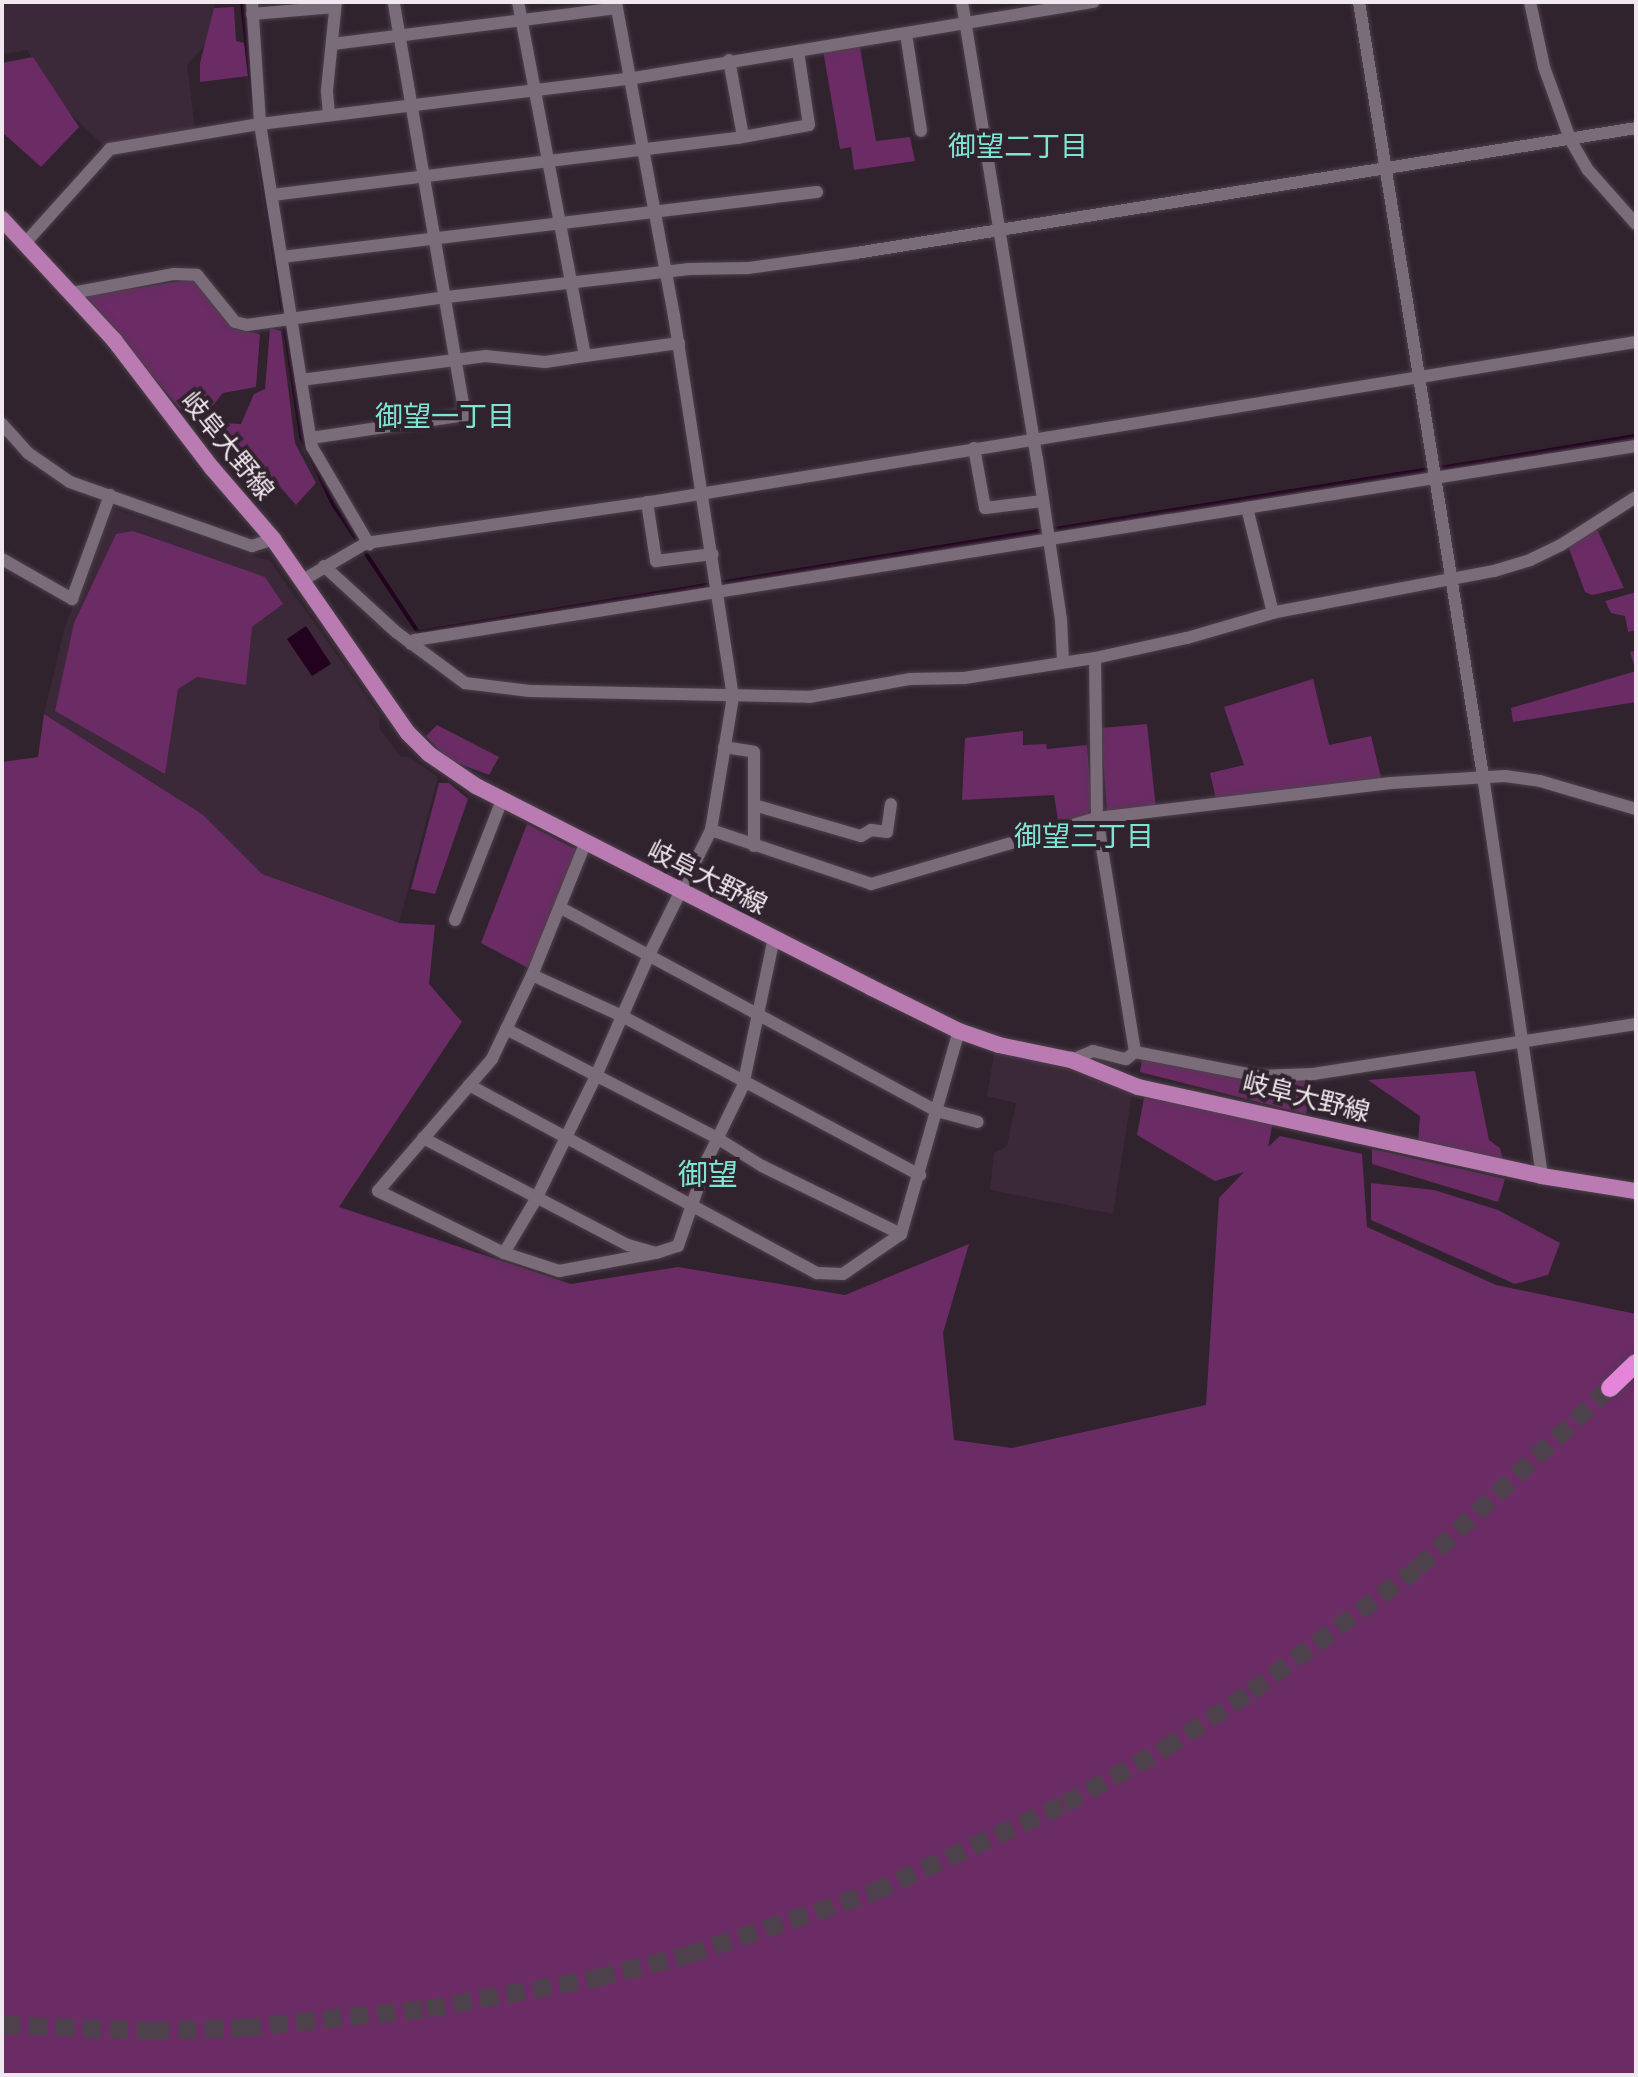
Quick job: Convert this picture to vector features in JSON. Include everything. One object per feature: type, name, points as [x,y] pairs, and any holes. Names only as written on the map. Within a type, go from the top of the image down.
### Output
[{"type":"highway","points":[[1610,1388],[1636,1363]]},
{"type":"main road","name":"岐阜大野線","points":[[2,219],[72,293],[273,539],[416,742],[440,763],[502,800],[959,1031],[999,1045],[1071,1060],[1138,1087],[1542,1176],[1636,1191]]},
{"type":"street","points":[[311,438],[465,415],[394,2]]},
{"type":"street","points":[[518,2],[585,356]]},
{"type":"street","points":[[962,2],[1049,539],[1061,619],[1063,662]]},
{"type":"street","points":[[26,242],[110,149],[260,124],[628,79],[1094,2]]},
{"type":"street","points":[[1359,2],[1483,776],[1542,1176]]},
{"type":"street","points":[[1530,2],[1544,67],[1570,139],[1588,170],[1636,224]]},
{"type":"street","points":[[329,115],[327,90],[336,5],[252,8],[260,124],[312,447],[369,544]]},
{"type":"street","points":[[333,44],[522,21],[617,5],[628,79],[679,343],[719,592],[733,697],[711,830],[649,955],[565,1140],[536,1199],[504,1253]]},
{"type":"street","points":[[906,34],[921,131]]},
{"type":"street","points":[[272,195],[642,150],[809,125],[798,51]]},
{"type":"street","points":[[729,60],[743,136]]},
{"type":"street","points":[[72,293],[174,274],[197,275],[235,322],[247,325],[447,297],[666,273],[748,268],[999,231],[1636,128]]},
{"type":"street","points":[[282,257],[817,192]]},
{"type":"street","points":[[303,580],[369,544],[1636,342]]},
{"type":"street","points":[[301,380],[485,356],[545,362],[679,343]]},
{"type":"street","points":[[2,424],[28,453],[70,482],[252,546],[273,539]]},
{"type":"street","points":[[411,644],[415,640],[1636,446]]},
{"type":"street","points":[[974,448],[985,508],[1043,501]]},
{"type":"street","points":[[2,559],[72,599],[110,495]]},
{"type":"street","points":[[324,566],[411,644],[465,683],[490,688],[809,697],[910,679],[964,678],[1095,658],[1187,638],[1273,613],[1450,576],[1494,571],[1530,560],[1636,497]]},
{"type":"street","points":[[647,502],[656,561],[713,554]]},
{"type":"street","points":[[1247,508],[1273,613]]},
{"type":"street","points":[[1095,658],[1097,818],[1135,1052]]},
{"type":"street","points":[[724,747],[754,752],[754,846]]},
{"type":"street","points":[[711,830],[871,884],[1097,818],[1483,776],[1540,781],[1636,809]]},
{"type":"street","points":[[455,920],[502,800]]},
{"type":"street","points":[[754,805],[861,836],[871,830],[887,832],[891,804]]},
{"type":"street","points":[[585,844],[561,908],[492,1059],[378,1191],[504,1253],[559,1271],[678,1246],[717,1138],[744,1081],[774,938]]},
{"type":"street","points":[[561,908],[937,1111],[978,1122]]},
{"type":"street","points":[[532,975],[622,1016],[920,1175]]},
{"type":"street","points":[[1071,1060],[1093,1051],[1126,1059],[1135,1052],[1258,1076],[1362,1069],[1636,1024]]},
{"type":"street","points":[[506,1029],[595,1078],[717,1138],[762,1166],[901,1234]]},
{"type":"street","points":[[469,1085],[565,1140],[817,1273],[843,1274],[901,1234],[959,1031]]},
{"type":"street","points":[[423,1138],[628,1245],[656,1253]]},
{"type":"shaded area","points":[[2,2],[215,2],[206,44],[187,65],[195,129],[103,145],[69,112],[27,50],[2,54]]},
{"type":"shaded area","points":[[234,7],[236,41],[244,43],[248,76],[200,82],[200,63],[214,8]]},
{"type":"shaded area","points":[[860,47],[876,141],[910,137],[915,161],[854,170],[851,147],[840,149],[823,50]]},
{"type":"shaded area","points":[[33,57],[79,127],[41,167],[2,132],[2,63]]},
{"type":"shaded area","points":[[195,279],[235,329],[260,334],[256,387],[223,393],[209,410],[183,412],[85,296]]},
{"type":"shaded area","points":[[270,328],[281,331],[295,443],[316,483],[296,505],[245,447],[237,448],[222,423],[241,424],[254,394],[265,389]]},
{"type":"shaded area","points":[[114,509],[270,561],[380,715],[379,728],[401,757],[409,757],[438,777],[399,923],[262,874],[202,814],[44,714],[65,626]]},
{"type":"shaded area","points":[[1596,527],[1624,588],[1592,595],[1585,592],[1568,546]]},
{"type":"shaded area","points":[[133,531],[265,577],[283,604],[252,627],[246,685],[197,677],[178,689],[165,774],[55,711],[74,623],[116,534]]},
{"type":"shaded area","points":[[1636,592],[1636,630],[1628,632],[1625,616],[1611,613],[1605,601]]},
{"type":"shaded area","points":[[306,626],[331,664],[312,676],[287,639]]},
{"type":"shaded area","points":[[1636,651],[1636,671],[1630,652]]},
{"type":"shaded area","points":[[1636,671],[1636,702],[1513,722],[1511,708]]},
{"type":"shaded area","points":[[1313,679],[1329,745],[1371,736],[1382,781],[1216,799],[1210,773],[1244,765],[1224,707]]},
{"type":"shaded area","points":[[44,714],[202,814],[262,874],[399,923],[435,925],[429,984],[462,1022],[339,1207],[571,1284],[678,1267],[845,1295],[969,1244],[943,1333],[954,1440],[1012,1448],[1206,1405],[1219,1198],[1244,1172],[1215,1181],[1137,1135],[1145,1093],[1273,1121],[1268,1147],[1280,1136],[1362,1154],[1367,1227],[1496,1285],[1636,1314],[1636,2075],[2,2075],[2,762],[38,757]]},
{"type":"shaded area","points":[[1147,724],[1156,809],[1107,813],[1101,728]]},
{"type":"shaded area","points":[[437,725],[499,757],[489,775],[447,759],[426,736]]},
{"type":"shaded area","points":[[1023,731],[1023,745],[1046,744],[1047,749],[1087,745],[1092,807],[1086,817],[1058,820],[1054,795],[962,800],[965,738]]},
{"type":"shaded area","points":[[439,783],[449,783],[468,799],[435,894],[411,889]]},
{"type":"shaded area","points":[[527,824],[579,851],[528,968],[481,943]]},
{"type":"shaded area","points":[[995,1048],[1133,1087],[1113,1214],[990,1190],[994,1153],[1007,1146],[1016,1103],[987,1096]]},
{"type":"shaded area","points":[[1142,1060],[1263,1083],[1312,1080],[1306,1114],[1140,1072]]},
{"type":"shaded area","points":[[1475,1071],[1489,1140],[1500,1148],[1503,1160],[1418,1142],[1420,1116],[1368,1080]]},
{"type":"shaded area","points":[[1372,1149],[1505,1179],[1498,1202],[1372,1164]]},
{"type":"shaded area","points":[[1371,1183],[1434,1190],[1498,1210],[1560,1243],[1548,1275],[1515,1284],[1371,1220]]},
{"type":"waterway","points":[[242,2],[253,104]]},
{"type":"waterway","points":[[258,148],[301,437],[333,504],[418,632],[1039,531]]},
{"type":"waterway","points":[[1440,468],[1636,436]]},
{"type":"waterway","points":[[1055,529],[1425,470]]},
{"type":"tunnel","points":[[2,2025],[151,2031],[243,2028],[427,2009],[597,1978],[688,1955],[874,1892],[1065,1804],[1164,1749],[1251,1692],[1418,1568],[1610,1388]]},
{"type":"district","name":"御望二丁目","points":[[1018,146]]},
{"type":"district","name":"御望一丁目","points":[[445,416]]},
{"type":"district","name":"御望三丁目","points":[[1084,836]]},
{"type":"district","name":"御望","points":[[708,1175]]}]
